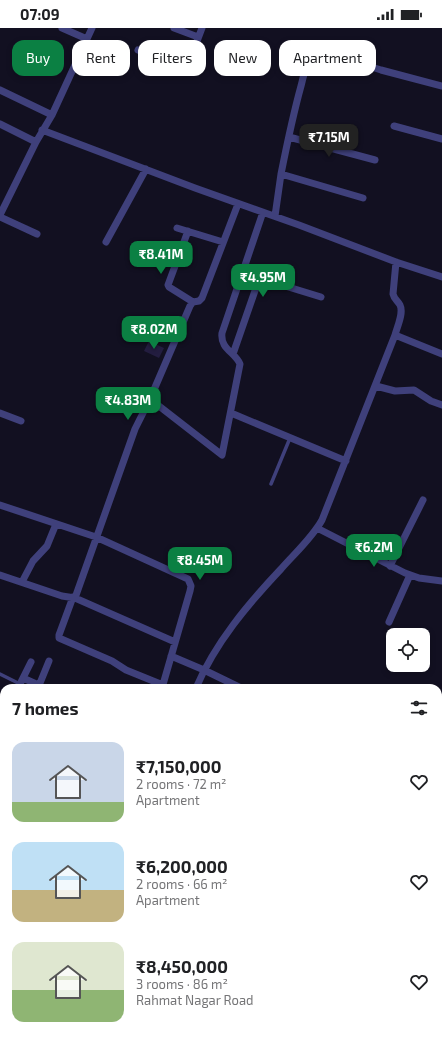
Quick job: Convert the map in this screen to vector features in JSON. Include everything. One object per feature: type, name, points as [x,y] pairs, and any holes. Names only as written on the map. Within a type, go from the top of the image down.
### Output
[{"type":"street","points":[[62,28],[87,39]]},
{"type":"street","points":[[37,234],[0,216],[42,130],[52,115],[92,28]]},
{"type":"street","points":[[174,28],[198,37]]},
{"type":"street","points":[[197,40],[202,28]]},
{"type":"street","points":[[275,216],[281,174],[293,117],[309,60],[314,52],[325,52],[382,70],[442,86]]},
{"type":"street","points":[[0,90],[52,115]]},
{"type":"street","points":[[0,124],[36,142]]},
{"type":"street","points":[[394,126],[442,139]]},
{"type":"street","points":[[42,130],[238,204],[275,216],[396,262],[442,277]]},
{"type":"street","points":[[289,137],[375,160]]},
{"type":"street","points":[[106,242],[146,168]]},
{"type":"street","points":[[281,174],[363,198]]},
{"type":"street","points":[[188,231],[168,285],[193,302],[199,301],[202,298],[238,204]]},
{"type":"street","points":[[150,399],[222,455],[240,367],[239,361],[222,343],[222,333],[263,212]]},
{"type":"street","points":[[177,228],[223,242]]},
{"type":"street","points":[[198,684],[204,670],[246,610],[317,528],[322,520],[395,336],[401,311],[401,306],[393,294],[396,262]]},
{"type":"street","points":[[233,354],[257,284],[260,282],[272,282],[321,297]]},
{"type":"street","points":[[158,684],[126,670],[112,661],[59,638],[59,635],[74,598],[135,428],[150,399],[193,302]]},
{"type":"street","points":[[395,336],[442,354]]},
{"type":"street","points":[[376,386],[395,391],[414,390],[442,405]]},
{"type":"street","points":[[0,412],[21,420]]},
{"type":"street","points":[[231,413],[346,461]]},
{"type":"street","points":[[390,566],[423,500]]},
{"type":"street","points":[[0,505],[96,537],[185,577],[190,582],[190,591],[164,684]]},
{"type":"street","points":[[22,582],[33,561],[47,546],[56,524]]},
{"type":"street","points":[[317,528],[410,575],[442,581]]},
{"type":"street","points":[[0,574],[62,596],[74,598],[175,642]]},
{"type":"street","points":[[389,622],[410,575]]},
{"type":"street","points":[[171,656],[233,684]]},
{"type":"street","points":[[42,684],[49,661]]},
{"type":"street","points":[[20,683],[31,662]]},
{"type":"lane","points":[[271,484],[290,438]]},
{"type":"lane","points":[[0,674],[20,683]]},
{"type":"building","points":[[149,341],[164,348],[159,358],[144,351]]}]
